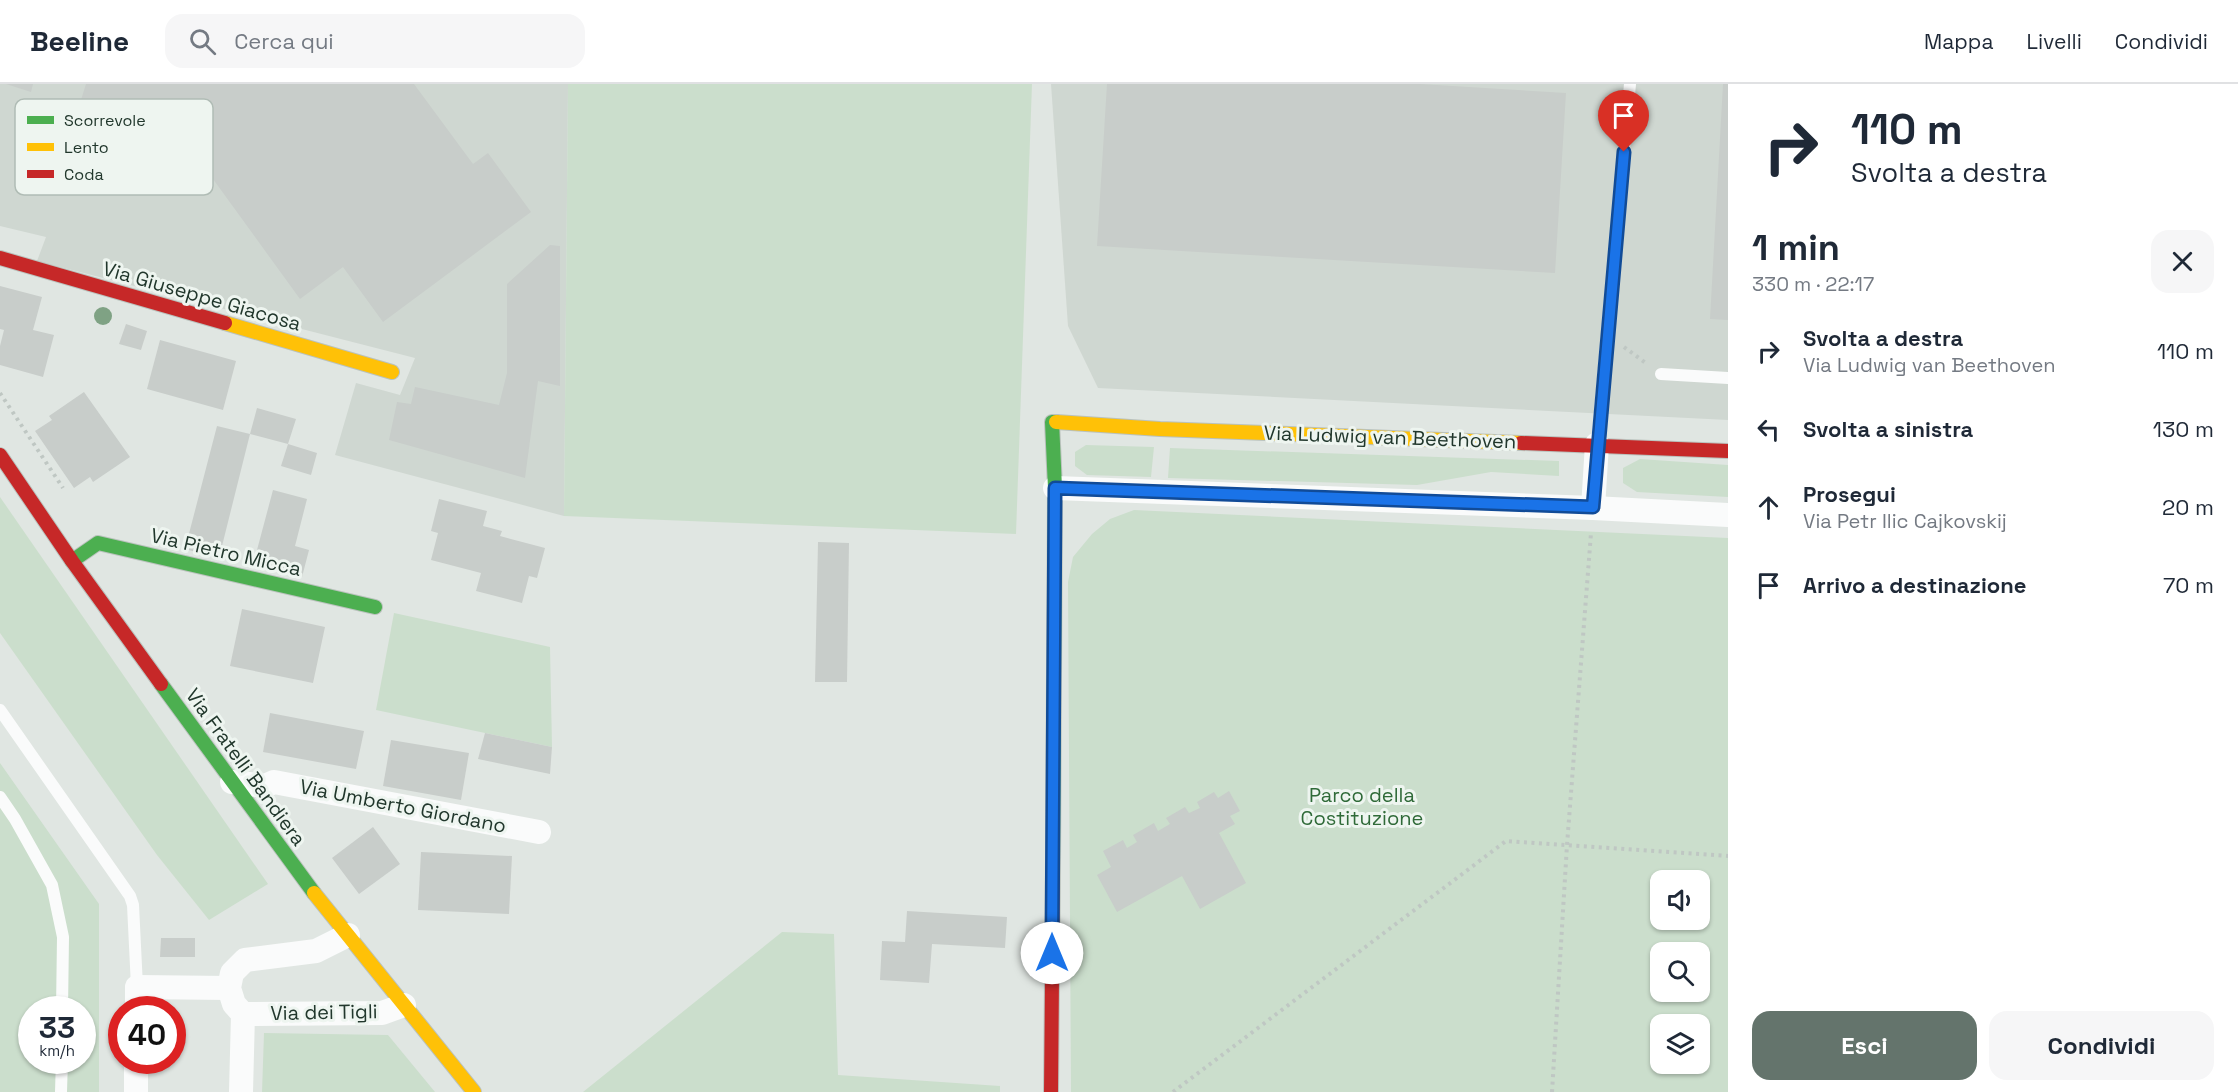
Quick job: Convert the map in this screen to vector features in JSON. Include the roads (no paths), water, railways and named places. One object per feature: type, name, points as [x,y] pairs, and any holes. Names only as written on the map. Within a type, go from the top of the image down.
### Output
[{"type":"street","name":"Via Giuseppe Giacosa","points":[[0,258],[392,372]]},
{"type":"street","name":"Via Ludwig van Beethoven","points":[[1055,488],[1052,422],[1160,429],[1597,444],[1728,451]]},
{"type":"street","points":[[1593,507],[1597,444]]},
{"type":"street","name":"Via Fratelli Bandiera","points":[[0,455],[72,561],[309,887],[474,1092]]},
{"type":"street","points":[[1051,1092],[1055,488],[1593,507],[1728,515]]},
{"type":"street","name":"Via Pietro Micca","points":[[72,561],[98,543],[375,607]]},
{"type":"street","name":"Via Umberto Giordano","points":[[232,782],[265,786],[274,782],[538,832]]},
{"type":"street","points":[[155,996],[229,988],[232,973],[245,960],[316,951],[348,935]]},
{"type":"street","name":"Via dei Tigli","points":[[229,988],[234,1004],[243,1014],[241,1092]]},
{"type":"street","name":"Via dei Tigli","points":[[243,1014],[382,1013],[404,1005]]},
{"type":"street","points":[[136,1074],[136,1092]]},
{"type":"lane","points":[[1597,444],[1630,84]]},
{"type":"lane","points":[[1660,374],[1728,378]]},
{"type":"lane","points":[[0,710],[130,896],[133,905],[137,996]]},
{"type":"lane","points":[[0,797],[52,885],[63,937],[63,996]]},
{"type":"lane","points":[[61,1092],[62,1074]]},
{"type":"park label","name":"Parco della Costituzione","points":[[1362,806]]}]
